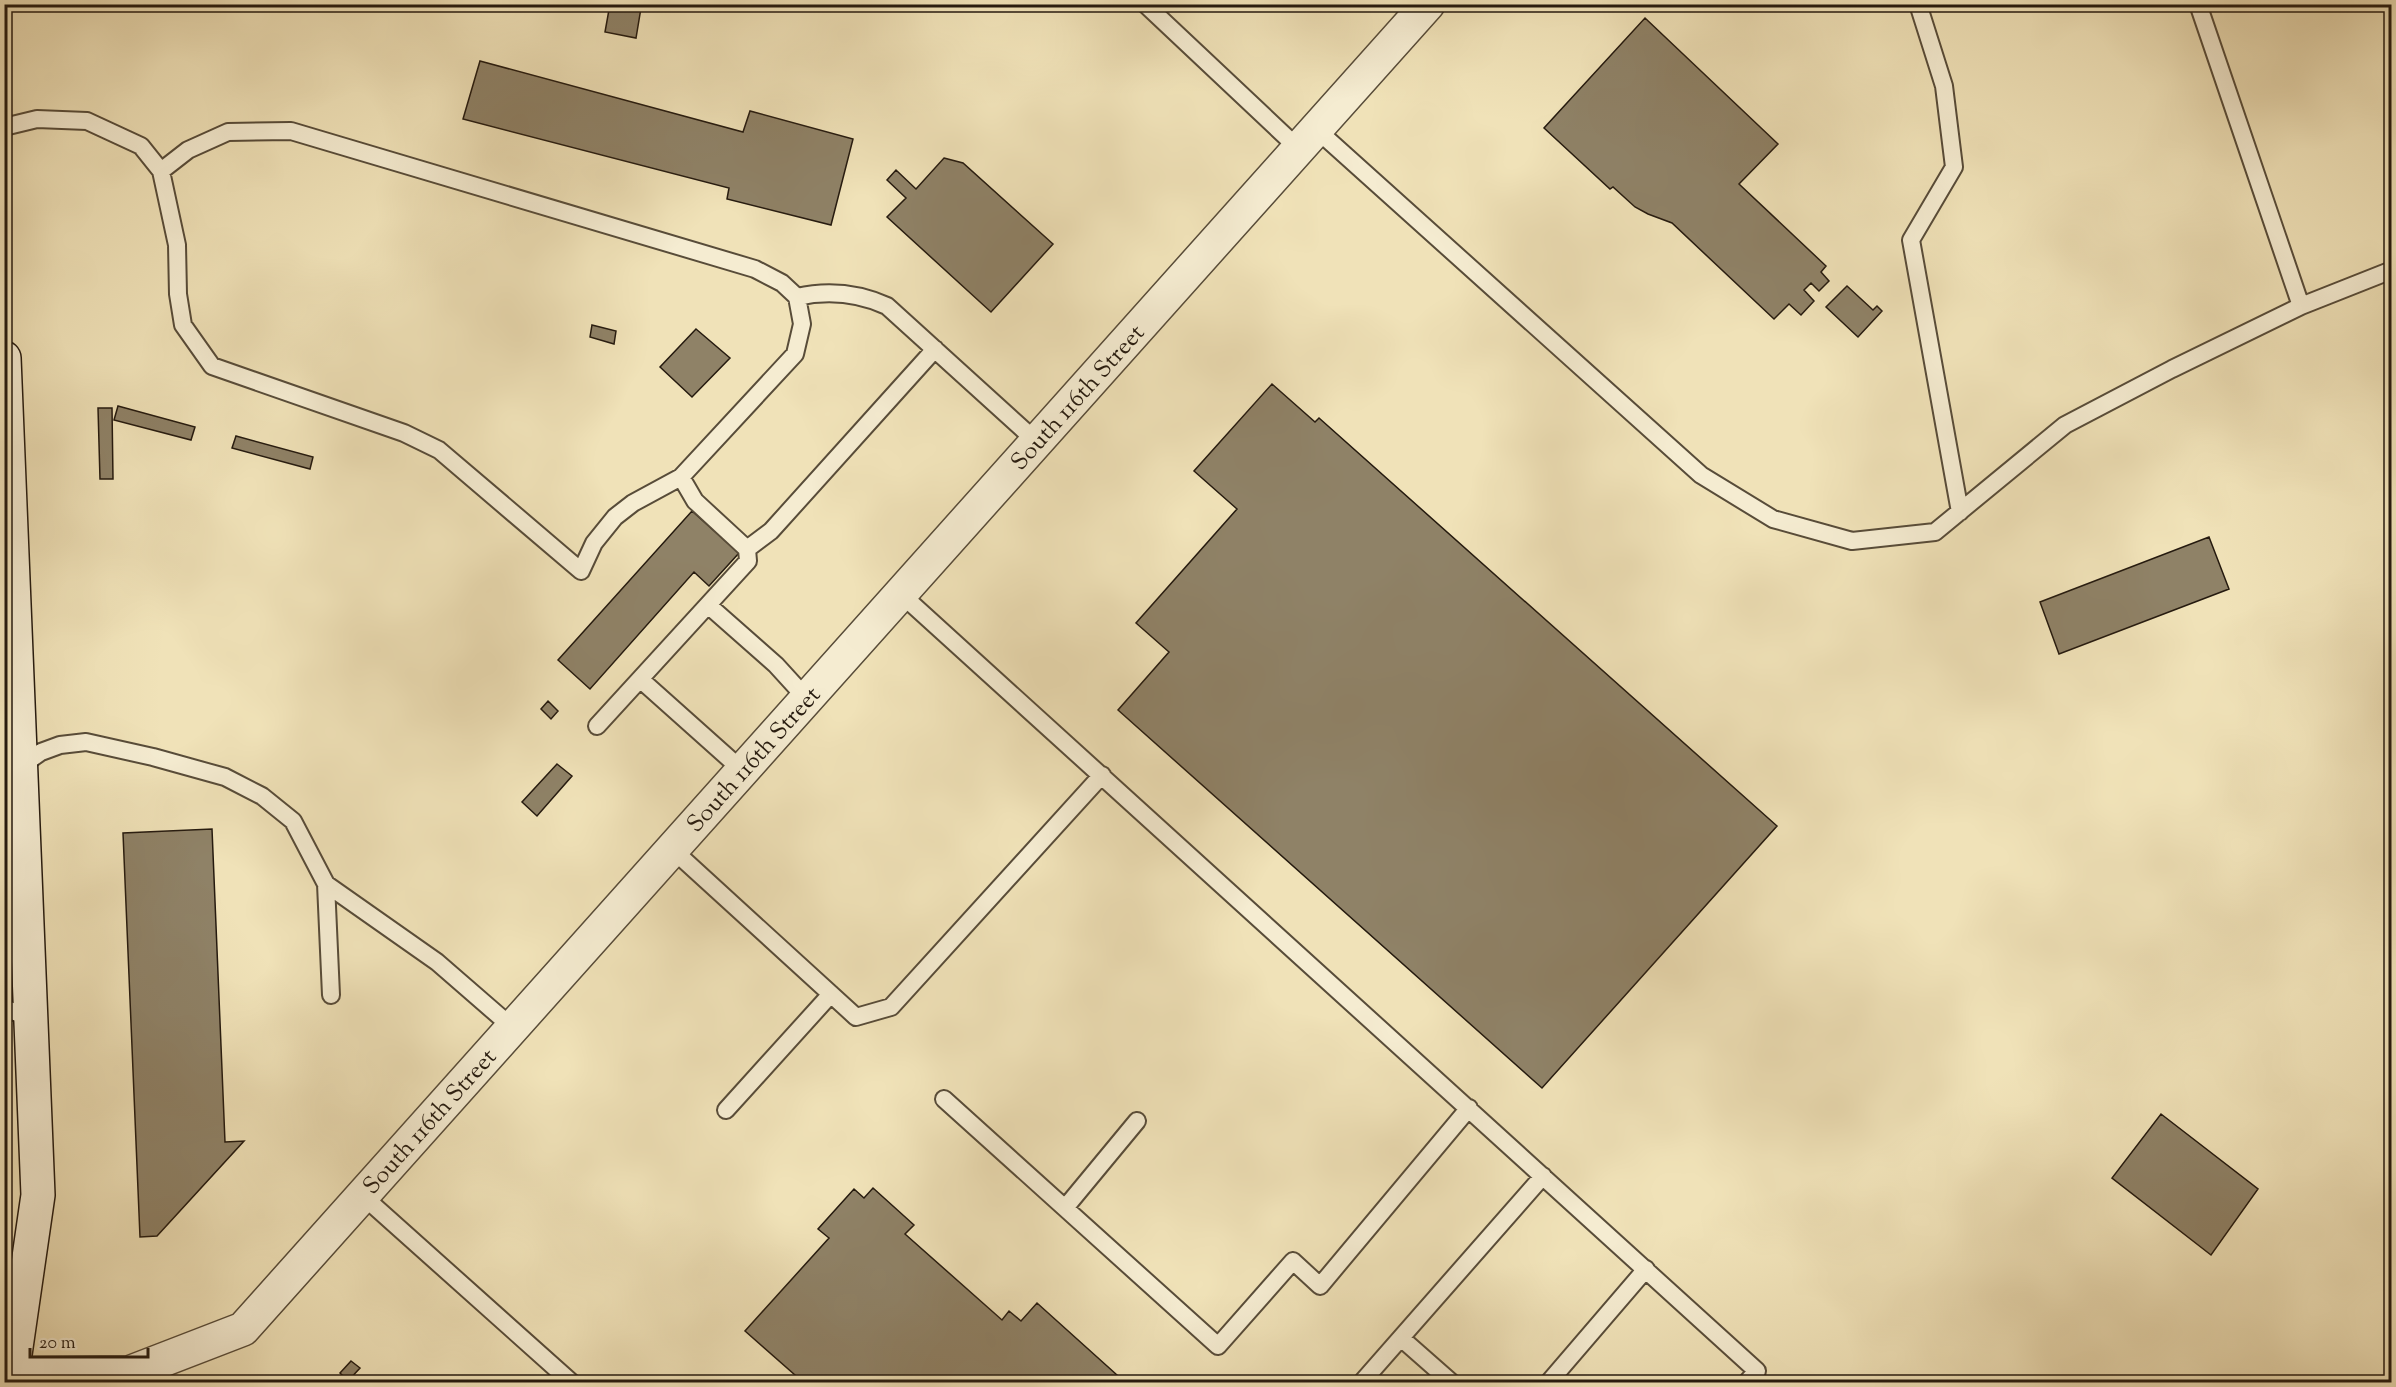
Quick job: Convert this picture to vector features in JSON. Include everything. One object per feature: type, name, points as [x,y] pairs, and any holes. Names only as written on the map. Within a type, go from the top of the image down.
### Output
[{"type":"street","name":"South 116th Street","points":[[12,1378],[129,1373],[243,1329],[1428,4]]},
{"type":"street","points":[[4,358],[21,766],[14,840],[18,1013],[38,1195],[12,1378]]},
{"type":"lane","points":[[1145,4],[1308,139],[1701,475],[1773,519],[1852,541],[1935,532],[2065,425],[2172,369],[2301,306],[2391,270]]},
{"type":"lane","points":[[1918,4],[1944,86],[1954,167],[1911,240],[1960,512]]},
{"type":"lane","points":[[2198,4],[2301,306]]},
{"type":"lane","points":[[4,127],[37,118],[87,121],[141,146],[161,171],[177,245],[178,294],[183,325],[212,366],[404,433],[439,450],[580,571],[594,543],[615,517],[633,503],[681,477],[795,354],[802,324],[797,297],[782,283],[755,269],[291,131],[228,132],[188,150],[161,171]]},
{"type":"lane","points":[[797,297],[820,292],[870,298],[887,306],[1037,442]]},
{"type":"lane","points":[[747,549],[771,531],[935,349]]},
{"type":"lane","points":[[597,726],[748,561],[747,549],[695,501],[681,477]]},
{"type":"lane","points":[[901,594],[1757,1371],[1747,1383]]},
{"type":"lane","points":[[708,605],[776,665],[807,699]]},
{"type":"lane","points":[[640,679],[743,771]]},
{"type":"lane","points":[[21,766],[41,752],[60,745],[86,742],[153,757],[225,777],[262,796],[293,821],[326,884],[331,995]]},
{"type":"lane","points":[[672,849],[856,1017],[891,1007],[1102,775]]},
{"type":"lane","points":[[326,884],[437,962],[513,1028]]},
{"type":"lane","points":[[726,1110],[831,994]]},
{"type":"lane","points":[[944,1099],[1218,1346],[1293,1262],[1320,1286],[1469,1108]]},
{"type":"lane","points":[[1065,1208],[1137,1121]]},
{"type":"lane","points":[[1362,1383],[1543,1176]]},
{"type":"lane","points":[[363,1196],[571,1383]]},
{"type":"lane","points":[[1549,1383],[1646,1269]]},
{"type":"lane","points":[[1401,1338],[1451,1383]]},
{"type":"building","points":[[610,4],[641,8],[636,38],[605,32]]},
{"type":"building","points":[[1645,18],[1778,144],[1739,184],[1826,266],[1821,272],[1829,281],[1819,291],[1811,283],[1804,290],[1814,301],[1801,315],[1789,304],[1774,319],[1672,223],[1635,207],[1613,187],[1610,189],[1544,128]]},
{"type":"building","points":[[480,61],[743,132],[750,111],[853,139],[831,225],[727,199],[729,188],[463,119]]},
{"type":"building","points":[[944,158],[963,163],[1053,244],[991,312],[887,217],[906,198],[887,180],[896,170],[916,189]]},
{"type":"building","points":[[1847,286],[1873,310],[1877,306],[1882,311],[1858,337],[1826,307]]},
{"type":"building","points":[[592,325],[616,331],[614,344],[590,337]]},
{"type":"building","points":[[696,329],[730,358],[692,397],[660,367]]},
{"type":"building","points":[[1272,384],[1315,422],[1319,418],[1777,826],[1542,1088],[1118,710],[1169,652],[1136,623],[1237,509],[1194,471]]},
{"type":"building","points":[[118,406],[195,427],[191,440],[114,420]]},
{"type":"building","points":[[98,408],[112,408],[113,479],[100,479]]},
{"type":"building","points":[[236,436],[313,457],[310,469],[232,448]]},
{"type":"building","points":[[692,511],[739,553],[709,586],[694,572],[590,689],[558,660]]},
{"type":"building","points":[[2209,537],[2229,589],[2059,654],[2040,602]]},
{"type":"building","points":[[548,701],[558,711],[551,719],[541,709]]},
{"type":"building","points":[[557,764],[572,776],[537,816],[522,802]]},
{"type":"building","points":[[212,829],[225,1142],[244,1141],[157,1236],[140,1237],[123,833]]},
{"type":"building","points":[[2161,1114],[2258,1189],[2211,1255],[2112,1178]]},
{"type":"building","points":[[873,1188],[914,1225],[905,1234],[1002,1320],[1009,1311],[1021,1321],[1037,1303],[1117,1375],[1110,1382],[803,1382],[745,1331],[829,1238],[818,1229],[854,1189],[864,1198]]},
{"type":"building","points":[[351,1361],[360,1368],[348,1381],[340,1373]]}]
